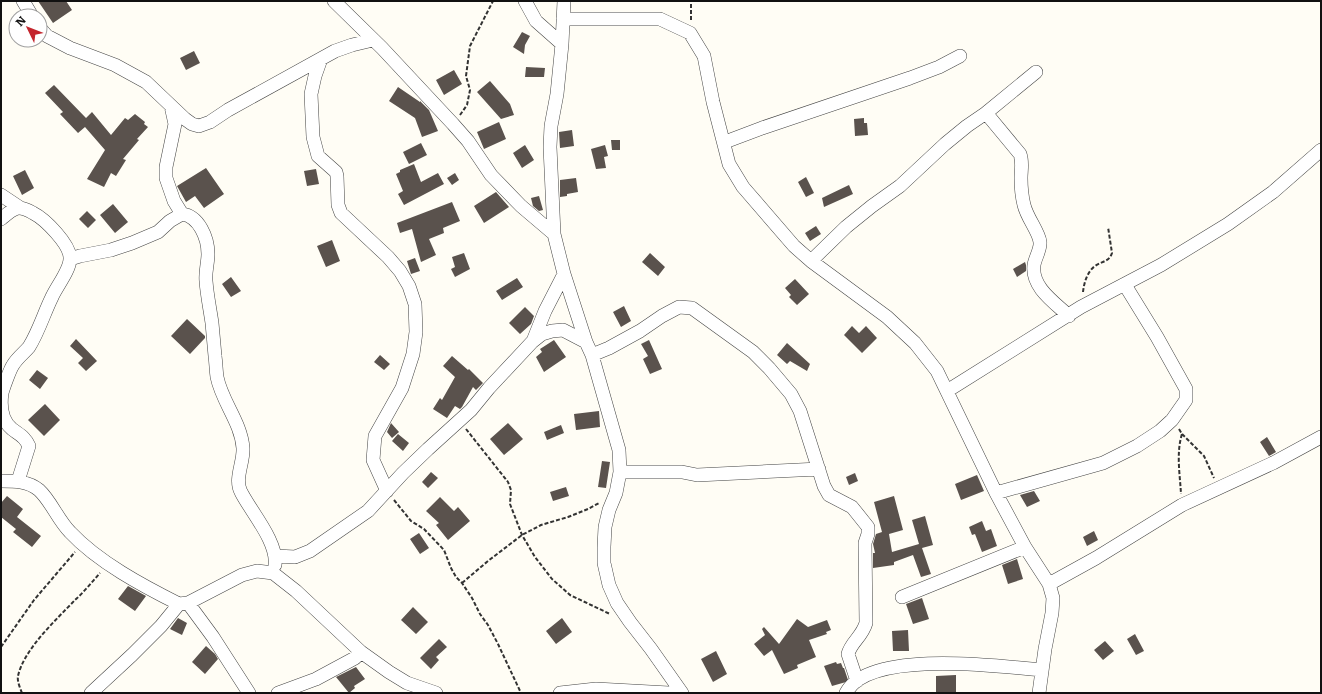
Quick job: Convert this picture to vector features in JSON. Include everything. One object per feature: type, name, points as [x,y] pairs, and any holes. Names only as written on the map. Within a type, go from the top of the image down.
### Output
[{"type":"street","points":[[526,1],[536,21],[562,44]]},
{"type":"street","points":[[564,1],[562,44],[557,94],[551,126],[550,147],[554,234],[564,274],[586,342],[592,355],[619,450],[620,472],[616,493],[605,528],[604,563],[609,585],[617,603],[682,693]]},
{"type":"street","points":[[338,3],[453,124],[468,141],[491,175],[521,206],[554,234]]},
{"type":"street","points":[[563,19],[660,19],[690,33],[704,56],[729,164],[743,187],[794,246],[811,261],[887,317],[915,343],[937,371],[996,492],[1025,547],[1049,584],[1052,598],[1052,613],[1041,670],[1039,693]]},
{"type":"street","points":[[48,36],[70,48],[115,64],[146,82],[192,124],[199,126],[210,122],[228,110],[335,51],[373,40]]},
{"type":"street","points":[[724,142],[910,78],[939,67],[960,56]]},
{"type":"street","points":[[321,59],[315,76],[312,94],[313,137],[318,156],[324,163],[336,172],[338,205],[341,213],[400,271],[409,286],[415,304],[416,332],[413,354],[402,388],[375,436],[373,460],[387,491]]},
{"type":"street","points":[[811,261],[846,227],[900,186],[967,126],[986,113],[1036,72]]},
{"type":"street","points":[[171,106],[175,124],[166,167],[166,178],[174,201],[182,214]]},
{"type":"street","points":[[986,113],[1022,158],[1021,179],[1024,206],[1040,242],[1035,257],[1033,271],[1034,279],[1040,288],[1068,316]]},
{"type":"street","points":[[946,390],[1081,307],[1161,265],[1228,224],[1273,192],[1321,150]]},
{"type":"street","points":[[1,195],[19,207],[34,213],[42,219],[66,245],[70,259],[65,275],[53,296],[35,335],[24,353],[12,365],[2,391],[1,410],[3,418],[9,426],[27,441],[29,446],[18,481]]},
{"type":"street","points":[[1,219],[19,207]]},
{"type":"street","points":[[70,259],[111,250],[132,243],[158,232],[170,221],[182,214],[189,215],[195,220],[201,229],[208,252],[205,279],[217,377],[240,433],[243,447],[239,480],[240,491],[263,527],[276,556],[276,564],[273,573]]},
{"type":"street","points":[[532,342],[545,311],[564,274]]},
{"type":"street","points":[[996,492],[1103,463],[1137,446],[1160,431],[1172,420],[1186,400],[1186,390],[1157,337],[1125,285]]},
{"type":"street","points":[[592,355],[609,348],[640,331],[662,316],[679,307],[692,308],[753,352],[780,380],[791,394],[800,411],[824,486],[829,495],[852,507],[868,527],[868,534],[865,543],[866,623],[864,631],[851,646],[848,654],[857,680]]},
{"type":"street","points":[[276,556],[295,557],[310,551],[368,511],[403,473],[460,421],[532,342],[542,334],[563,330],[586,342]]},
{"type":"street","points":[[1049,584],[1096,558],[1182,505],[1273,463],[1321,437]]},
{"type":"street","points":[[620,472],[682,472],[697,475],[819,469]]},
{"type":"street","points":[[1,481],[18,481],[39,490],[70,532],[108,564],[184,604],[213,637],[249,693]]},
{"type":"street","points":[[902,597],[1025,547]]},
{"type":"street","points":[[91,693],[184,604],[242,575],[257,571],[273,573],[296,591],[361,652],[389,672],[407,683],[436,693]]},
{"type":"street","points":[[278,693],[316,678],[355,658],[361,652]]},
{"type":"street","points":[[846,693],[848,688],[857,680],[872,672],[894,667],[923,664],[980,665],[1041,670]]},
{"type":"street","points":[[560,693],[596,689],[669,693]]},
{"type":"path","points":[[453,124],[468,105],[470,90],[466,76],[470,46],[493,1]]},
{"type":"path","points":[[690,33],[691,1]]},
{"type":"path","points":[[1081,307],[1084,283],[1090,270],[1108,260],[1112,253],[1108,227]]},
{"type":"path","points":[[1172,420],[1182,434],[1204,456],[1219,488]]},
{"type":"path","points":[[460,421],[508,482],[511,490],[510,504],[522,535],[535,558],[552,579],[570,595],[630,622]]},
{"type":"path","points":[[1182,434],[1179,450],[1182,505]]},
{"type":"path","points":[[387,491],[411,521],[424,529],[444,550],[456,577],[462,583],[488,625],[521,693]]},
{"type":"path","points":[[462,583],[522,535],[541,524],[568,517],[600,503]]},
{"type":"path","points":[[1,647],[34,600],[82,543]]},
{"type":"path","points":[[22,693],[17,677],[29,651],[58,616],[108,564]]},
{"type":"building","points":[[38,1],[66,1],[72,10],[53,23],[48,16],[48,8],[43,8]]},
{"type":"building","points":[[522,32],[530,36],[525,45],[524,54],[513,47]]},
{"type":"building","points":[[194,51],[200,63],[186,70],[180,58]]},
{"type":"building","points":[[526,67],[545,68],[544,77],[525,77]]},
{"type":"building","points":[[454,70],[462,84],[444,95],[436,80]]},
{"type":"building","points":[[490,81],[510,104],[514,115],[501,119],[477,92]]},
{"type":"building","points":[[54,85],[86,118],[92,112],[111,135],[125,118],[128,120],[135,114],[145,122],[144,124],[148,127],[137,139],[139,140],[123,159],[126,160],[116,176],[111,173],[104,187],[87,179],[105,150],[85,127],[78,133],[60,114],[63,112],[45,93]]},
{"type":"building","points":[[398,87],[420,101],[429,110],[438,131],[422,137],[415,118],[389,101]]},
{"type":"building","points":[[864,118],[864,123],[867,123],[868,135],[855,136],[854,119]]},
{"type":"building","points":[[499,122],[506,139],[484,149],[477,132]]},
{"type":"building","points":[[572,130],[574,146],[560,148],[559,132]]},
{"type":"building","points":[[611,140],[620,140],[620,150],[612,150]]},
{"type":"building","points":[[421,143],[427,155],[409,164],[403,152]]},
{"type":"building","points":[[525,145],[534,160],[522,168],[513,153]]},
{"type":"building","points":[[605,145],[608,156],[604,157],[606,168],[596,169],[591,149]]},
{"type":"building","points":[[414,164],[421,182],[438,173],[444,184],[404,205],[398,194],[403,191],[396,174],[400,172],[400,170]]},
{"type":"building","points":[[206,168],[224,194],[204,208],[195,196],[186,202],[177,186]]},
{"type":"building","points":[[316,169],[319,184],[307,186],[304,171]]},
{"type":"building","points":[[25,170],[34,188],[22,195],[13,176]]},
{"type":"building","points":[[455,173],[459,180],[452,185],[447,178]]},
{"type":"building","points":[[806,177],[814,193],[806,197],[798,182]]},
{"type":"building","points":[[576,178],[578,192],[560,197],[560,180]]},
{"type":"building","points":[[849,185],[853,194],[824,207],[822,198]]},
{"type":"building","points":[[496,192],[509,207],[484,223],[474,206]]},
{"type":"building","points":[[539,196],[543,210],[539,211],[533,206],[531,198]]},
{"type":"building","points":[[452,202],[460,221],[443,228],[444,233],[429,239],[436,255],[421,262],[412,229],[400,233],[397,223]]},
{"type":"building","points":[[113,204],[128,222],[115,233],[100,215]]},
{"type":"building","points":[[87,211],[96,220],[88,228],[79,219]]},
{"type":"building","points":[[816,226],[821,234],[810,241],[805,233]]},
{"type":"building","points":[[332,240],[340,261],[326,267],[317,246]]},
{"type":"building","points":[[464,253],[470,269],[455,277],[451,269],[455,267],[452,257]]},
{"type":"building","points":[[650,253],[665,267],[658,276],[642,262]]},
{"type":"building","points":[[415,258],[420,271],[411,274],[407,261]]},
{"type":"building","points":[[1025,262],[1026,271],[1017,277],[1013,269]]},
{"type":"building","points":[[231,277],[241,291],[231,297],[222,284]]},
{"type":"building","points":[[517,278],[523,287],[502,300],[496,291]]},
{"type":"building","points":[[795,279],[809,294],[797,305],[789,297],[791,295],[785,288]]},
{"type":"building","points":[[624,306],[631,321],[621,327],[613,312]]},
{"type":"building","points":[[525,307],[534,316],[531,324],[520,334],[509,323]]},
{"type":"building","points":[[187,319],[205,336],[205,338],[190,354],[171,336]]},
{"type":"building","points":[[852,326],[859,333],[866,326],[877,338],[862,353],[844,335]]},
{"type":"building","points":[[76,339],[97,361],[86,371],[78,363],[83,358],[70,346]]},
{"type":"building","points":[[554,340],[566,357],[544,372],[536,357],[542,352],[540,349]]},
{"type":"building","points":[[649,340],[662,369],[650,374],[643,359],[648,356],[641,344]]},
{"type":"building","points":[[787,343],[810,364],[807,371],[790,361],[787,364],[777,355]]},
{"type":"building","points":[[380,355],[390,364],[384,370],[374,362]]},
{"type":"building","points":[[452,356],[468,370],[469,369],[483,383],[476,390],[473,387],[462,407],[460,409],[455,406],[447,418],[433,409],[440,398],[442,400],[455,377],[443,366]]},
{"type":"building","points":[[37,370],[48,378],[40,389],[29,380]]},
{"type":"building","points":[[45,404],[60,420],[44,436],[28,420]]},
{"type":"building","points":[[599,411],[600,427],[576,430],[574,414]]},
{"type":"building","points":[[391,423],[399,432],[392,438],[387,432]]},
{"type":"building","points":[[508,423],[523,439],[504,455],[490,439]]},
{"type":"building","points":[[561,425],[564,433],[547,440],[544,432]]},
{"type":"building","points":[[398,434],[409,443],[403,451],[392,441]]},
{"type":"building","points":[[1267,437],[1276,452],[1269,456],[1260,442]]},
{"type":"building","points":[[602,461],[610,462],[606,488],[598,487]]},
{"type":"building","points":[[431,472],[438,478],[428,488],[422,482]]},
{"type":"building","points":[[855,473],[858,481],[849,485],[846,477]]},
{"type":"building","points":[[977,475],[984,491],[961,500],[955,484]]},
{"type":"building","points":[[566,487],[569,496],[553,501],[550,492]]},
{"type":"building","points":[[1034,491],[1040,501],[1027,507],[1020,495]]},
{"type":"building","points":[[7,496],[23,509],[17,517],[41,536],[32,547],[13,532],[16,529],[1,517],[1,503]]},
{"type":"building","points":[[894,496],[903,530],[889,534],[892,552],[919,544],[912,520],[925,516],[933,545],[922,548],[931,574],[921,577],[913,555],[894,562],[894,565],[873,568],[873,553],[875,553],[873,544],[876,534],[882,532],[874,502]]},
{"type":"building","points":[[440,497],[454,511],[458,507],[470,521],[448,540],[436,525],[439,523],[426,511]]},
{"type":"building","points":[[982,521],[986,531],[991,529],[997,546],[982,552],[975,534],[972,535],[969,527]]},
{"type":"building","points":[[1094,531],[1098,540],[1087,546],[1083,537]]},
{"type":"building","points":[[419,533],[429,548],[420,554],[410,539]]},
{"type":"building","points":[[1017,559],[1023,579],[1008,584],[1002,565]]},
{"type":"building","points":[[128,586],[146,596],[135,611],[118,599]]},
{"type":"building","points":[[922,598],[929,619],[913,624],[906,604]]},
{"type":"building","points":[[413,607],[428,622],[416,634],[401,620]]},
{"type":"building","points":[[178,618],[187,623],[182,635],[170,629]]},
{"type":"building","points":[[562,618],[572,632],[556,644],[546,631]]},
{"type":"building","points":[[797,619],[808,627],[827,620],[831,630],[826,632],[827,634],[809,640],[816,657],[797,665],[798,668],[784,674],[772,650],[764,656],[754,644],[765,635],[762,629],[764,627],[779,644]]},
{"type":"building","points":[[908,630],[909,651],[893,651],[892,631]]},
{"type":"building","points":[[1135,634],[1144,651],[1136,655],[1127,639]]},
{"type":"building","points":[[439,639],[447,647],[436,657],[439,660],[431,669],[420,658]]},
{"type":"building","points":[[1105,641],[1114,651],[1103,660],[1094,650]]},
{"type":"building","points":[[206,646],[218,659],[205,674],[192,662]]},
{"type":"building","points":[[716,651],[727,674],[713,682],[701,659]]},
{"type":"building","points":[[836,662],[837,664],[841,663],[848,680],[832,686],[824,666]]},
{"type":"building","points":[[356,667],[365,679],[354,686],[355,688],[349,693],[336,677]]},
{"type":"building","points":[[956,675],[956,693],[936,693],[936,676]]}]
